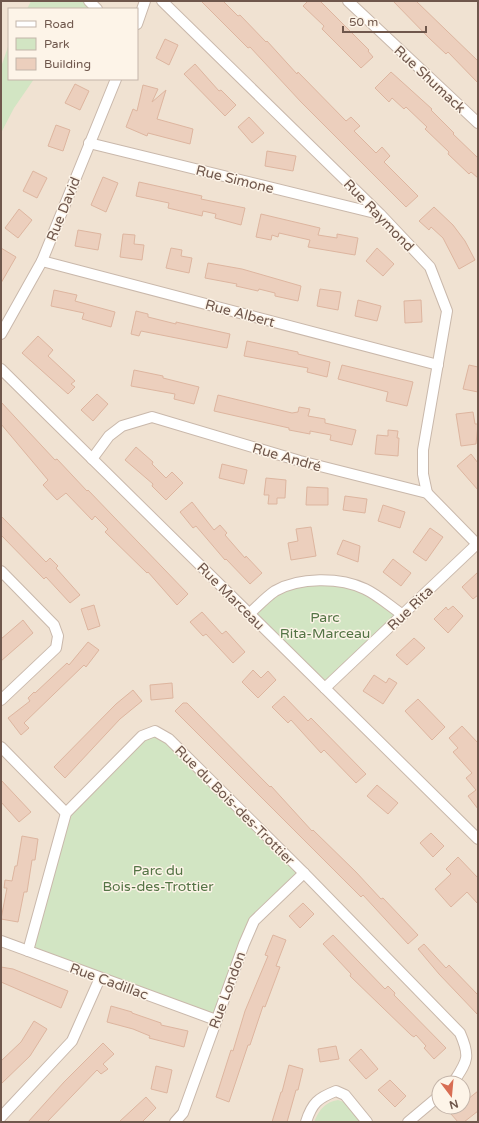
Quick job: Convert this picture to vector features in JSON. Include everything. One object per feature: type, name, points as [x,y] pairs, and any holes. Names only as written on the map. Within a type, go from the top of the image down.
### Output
[{"type":"street","points":[[138,21],[145,1]]},
{"type":"street","name":"Rue Raymond","points":[[162,1],[380,214],[430,267],[447,311],[423,450],[423,474],[427,494]]},
{"type":"street","name":"Rue Shumack","points":[[348,1],[478,123]]},
{"type":"street","name":"Rue David","points":[[1,334],[42,261],[116,80]]},
{"type":"street","name":"Rue Simone","points":[[90,143],[380,214]]},
{"type":"street","name":"Rue Albert","points":[[42,261],[438,365]]},
{"type":"street","name":"Rue Marceau","points":[[1,369],[478,839]]},
{"type":"street","name":"Rue André","points":[[92,459],[109,436],[122,426],[152,417],[300,461],[427,494]]},
{"type":"street","points":[[427,494],[477,544]]},
{"type":"street","name":"Rue Rita","points":[[325,688],[477,544]]},
{"type":"street","points":[[1,571],[54,625],[58,636],[56,648],[1,700]]},
{"type":"street","points":[[249,614],[275,591],[298,583],[322,580],[343,582],[365,589],[403,615]]},
{"type":"street","name":"Rue du Bois-des-Trottier","points":[[28,952],[66,813],[142,736],[155,731],[168,739],[304,873],[460,1033],[467,1050],[464,1066],[458,1075]]},
{"type":"street","points":[[1,747],[66,813]]},
{"type":"street","name":"Rue London","points":[[175,1122],[183,1113],[216,1020],[254,921],[304,873]]},
{"type":"street","name":"Rue Cadillac","points":[[1,941],[216,1020]]},
{"type":"street","points":[[1,1117],[72,1041],[100,978]]},
{"type":"street","points":[[306,1122],[309,1113],[320,1097],[336,1091],[345,1095],[367,1122]]},
{"type":"street","points":[[408,1122],[431,1103]]},
{"type":"shaded area","points":[[1,1],[478,1],[478,1122],[1,1122]]},
{"type":"green space","points":[[31,1],[86,1],[93,8],[28,8]]},
{"type":"green space","points":[[8,47],[8,80],[33,80],[14,108],[1,133],[1,67]]},
{"type":"green space","name":"Parc Rita-Marceau","points":[[322,580],[365,589],[400,618],[325,688],[249,614],[275,591]]},
{"type":"green space","name":"Parc du Bois-des-Trottier","points":[[155,731],[304,873],[254,921],[216,1020],[28,951],[66,813]]},
{"type":"green space","points":[[338,1100],[344,1102],[360,1122],[314,1122],[323,1107],[333,1101]]},
{"type":"building","points":[[201,1],[223,1],[238,16],[240,15],[266,42],[267,41],[297,74],[298,72],[346,121],[351,117],[360,126],[354,131],[376,153],[382,147],[390,156],[384,162],[418,196],[406,207],[301,102],[250,47],[248,48]]},
{"type":"building","points":[[308,1],[320,1],[369,50],[368,51],[373,57],[361,68],[322,29],[324,26],[303,6]]},
{"type":"building","points":[[393,1],[416,1],[478,61],[478,83],[448,52],[446,54],[430,39]]},
{"type":"building","points":[[165,39],[178,45],[169,65],[156,58]]},
{"type":"building","points":[[195,64],[219,91],[221,90],[236,105],[225,116],[184,74]]},
{"type":"building","points":[[391,72],[432,109],[431,110],[454,133],[453,134],[478,158],[478,178],[471,172],[469,174],[448,154],[449,152],[425,129],[427,127],[406,107],[404,109],[392,98],[389,102],[375,88]]},
{"type":"building","points":[[75,84],[89,91],[80,110],[65,103]]},
{"type":"building","points":[[143,85],[158,89],[152,102],[166,90],[157,119],[193,129],[190,144],[148,133],[147,136],[126,127],[133,109],[137,111]]},
{"type":"building","points":[[249,117],[264,133],[252,143],[238,127]]},
{"type":"building","points":[[56,125],[70,130],[63,151],[48,146]]},
{"type":"building","points":[[267,151],[296,156],[293,171],[265,166]]},
{"type":"building","points":[[33,171],[47,178],[37,198],[23,191]]},
{"type":"building","points":[[103,177],[118,183],[106,212],[91,205]]},
{"type":"building","points":[[139,182],[202,196],[201,199],[245,208],[241,225],[215,218],[216,214],[203,211],[202,216],[168,208],[169,203],[136,196]]},
{"type":"building","points":[[434,207],[453,225],[465,241],[475,260],[459,269],[443,238],[431,227],[429,230],[419,221]]},
{"type":"building","points":[[19,209],[32,220],[18,238],[5,228]]},
{"type":"building","points":[[261,214],[320,228],[318,235],[337,238],[337,234],[358,238],[355,255],[308,247],[310,240],[279,233],[278,237],[272,235],[271,240],[256,237]]},
{"type":"building","points":[[78,230],[101,234],[98,250],[75,246]]},
{"type":"building","points":[[123,234],[135,235],[134,244],[144,245],[142,260],[120,257]]},
{"type":"building","points":[[1,248],[16,257],[1,283]]},
{"type":"building","points":[[171,248],[182,250],[181,256],[192,258],[189,273],[166,268]]},
{"type":"building","points":[[377,248],[394,264],[383,276],[366,261]]},
{"type":"building","points":[[208,263],[242,269],[301,286],[298,301],[275,296],[275,293],[259,289],[258,291],[236,286],[237,284],[205,278]]},
{"type":"building","points":[[320,289],[341,292],[338,310],[317,306]]},
{"type":"building","points":[[54,290],[77,295],[75,301],[115,312],[111,327],[82,319],[84,313],[51,306]]},
{"type":"building","points":[[358,300],[381,306],[377,321],[355,316]]},
{"type":"building","points":[[421,300],[422,322],[405,323],[404,301]]},
{"type":"building","points":[[136,311],[148,314],[148,317],[176,324],[176,322],[230,334],[227,348],[141,331],[139,336],[131,334]]},
{"type":"building","points":[[38,336],[53,350],[48,356],[75,381],[71,384],[75,387],[68,394],[22,353]]},
{"type":"building","points":[[247,341],[298,352],[298,354],[330,362],[327,377],[307,372],[308,368],[244,356]]},
{"type":"building","points":[[342,365],[413,382],[407,406],[386,401],[388,392],[338,379]]},
{"type":"building","points":[[469,365],[478,367],[478,392],[463,389]]},
{"type":"building","points":[[134,370],[163,376],[163,378],[199,387],[194,404],[174,399],[175,394],[131,386]]},
{"type":"building","points":[[97,394],[108,404],[93,421],[81,410]]},
{"type":"building","points":[[218,395],[292,413],[298,412],[299,407],[310,409],[308,416],[325,419],[325,423],[356,430],[352,445],[330,440],[331,435],[310,431],[310,434],[289,430],[289,428],[214,411]]},
{"type":"building","points":[[1,402],[55,460],[57,459],[87,491],[88,490],[188,594],[177,605],[148,572],[147,573],[105,532],[108,529],[95,516],[92,520],[66,493],[57,500],[43,485],[48,480],[1,424]]},
{"type":"building","points":[[473,412],[475,424],[478,424],[476,444],[461,446],[456,414]]},
{"type":"building","points":[[388,430],[398,431],[398,456],[375,454],[377,435],[388,436]]},
{"type":"building","points":[[136,447],[153,462],[152,464],[166,478],[172,472],[183,483],[166,500],[152,486],[153,484],[125,460]]},
{"type":"building","points":[[471,454],[478,463],[478,490],[457,466]]},
{"type":"building","points":[[222,464],[247,470],[244,484],[219,478]]},
{"type":"building","points":[[266,478],[286,480],[285,498],[277,498],[277,504],[268,504],[269,495],[264,495]]},
{"type":"building","points":[[307,487],[328,488],[328,505],[306,505]]},
{"type":"building","points":[[345,496],[367,499],[365,513],[343,510]]},
{"type":"building","points":[[192,502],[214,530],[220,525],[227,533],[225,535],[245,558],[246,556],[262,573],[250,584],[226,559],[225,560],[196,526],[193,528],[180,512]]},
{"type":"building","points":[[383,505],[405,512],[400,528],[378,521]]},
{"type":"building","points":[[1,516],[46,562],[50,558],[58,566],[56,568],[80,595],[70,603],[46,577],[44,579],[1,535]]},
{"type":"building","points":[[311,527],[316,556],[291,560],[288,543],[298,541],[296,529]]},
{"type":"building","points":[[430,528],[443,537],[426,561],[413,552]]},
{"type":"building","points":[[343,540],[360,546],[358,562],[337,554]]},
{"type":"building","points":[[393,559],[411,573],[401,586],[383,572]]},
{"type":"building","points":[[478,572],[478,595],[473,599],[462,587]]},
{"type":"building","points":[[94,605],[100,626],[88,630],[81,609]]},
{"type":"building","points":[[453,606],[463,616],[448,633],[434,619],[446,607],[448,610]]},
{"type":"building","points":[[202,612],[222,634],[226,631],[245,652],[233,663],[206,634],[203,636],[190,622]]},
{"type":"building","points":[[23,620],[33,633],[1,661],[1,639]]},
{"type":"building","points":[[414,638],[425,648],[407,665],[396,655]]},
{"type":"building","points":[[88,642],[99,650],[86,667],[84,665],[24,723],[29,728],[21,735],[8,718],[30,701],[28,698],[67,663],[69,665]]},
{"type":"building","points":[[253,670],[261,678],[268,671],[276,680],[258,698],[242,682]]},
{"type":"building","points":[[374,675],[386,683],[389,678],[397,683],[383,704],[363,691]]},
{"type":"building","points":[[172,683],[173,698],[151,700],[150,685]]},
{"type":"building","points":[[133,690],[142,701],[120,719],[65,778],[54,767],[116,704]]},
{"type":"building","points":[[284,696],[308,721],[311,718],[366,774],[356,783],[324,750],[321,753],[291,720],[288,723],[272,707]]},
{"type":"building","points":[[418,699],[445,727],[432,740],[405,711]]},
{"type":"building","points":[[183,703],[187,703],[270,787],[271,786],[312,831],[313,830],[356,872],[381,899],[383,898],[418,935],[408,944],[363,895],[361,897],[175,711]]},
{"type":"building","points":[[462,726],[478,743],[478,809],[468,796],[476,790],[466,778],[472,773],[453,752],[458,748],[449,738]]},
{"type":"building","points":[[1,780],[31,812],[19,822],[1,802]]},
{"type":"building","points":[[377,785],[398,803],[388,814],[367,796]]},
{"type":"building","points":[[431,833],[444,846],[433,857],[420,843]]},
{"type":"building","points":[[22,836],[38,839],[35,860],[32,860],[27,892],[24,892],[18,922],[1,919],[7,888],[4,888],[5,880],[12,881],[15,866],[17,866]]},
{"type":"building","points":[[458,857],[478,878],[478,904],[467,892],[451,907],[435,889],[451,874],[446,869]]},
{"type":"building","points":[[303,903],[314,914],[300,928],[289,916]]},
{"type":"building","points":[[273,935],[286,940],[276,966],[280,967],[265,1007],[263,1006],[250,1045],[248,1045],[229,1102],[216,1097],[231,1050],[233,1051],[245,1011],[268,956],[265,955]]},
{"type":"building","points":[[333,935],[385,989],[388,986],[395,993],[394,995],[446,1048],[434,1059],[424,1048],[426,1046],[416,1035],[414,1037],[411,1035],[350,976],[351,974],[323,944]]},
{"type":"building","points":[[424,944],[446,968],[449,965],[478,995],[478,1015],[439,974],[418,949]]},
{"type":"building","points":[[1,967],[13,969],[68,991],[61,1008],[1,982]]},
{"type":"building","points":[[111,1006],[161,1023],[161,1025],[188,1031],[184,1047],[149,1038],[150,1036],[133,1029],[107,1022]]},
{"type":"building","points":[[34,1021],[47,1029],[30,1056],[1,1084],[1,1061],[21,1042]]},
{"type":"building","points":[[103,1043],[114,1054],[103,1064],[108,1069],[101,1074],[97,1070],[47,1122],[28,1122],[64,1082]]},
{"type":"building","points":[[336,1046],[339,1059],[320,1062],[318,1049]]},
{"type":"building","points":[[361,1049],[378,1069],[366,1079],[349,1060]]},
{"type":"building","points":[[289,1065],[303,1069],[298,1090],[296,1090],[287,1122],[272,1122],[282,1092]]},
{"type":"building","points":[[156,1066],[172,1070],[167,1093],[151,1089]]},
{"type":"building","points":[[390,1080],[406,1096],[395,1107],[378,1090]]},
{"type":"building","points":[[478,1091],[478,1111],[464,1122],[458,1122],[452,1115],[471,1115],[471,1097]]},
{"type":"building","points":[[146,1097],[156,1108],[142,1122],[119,1122]]}]
